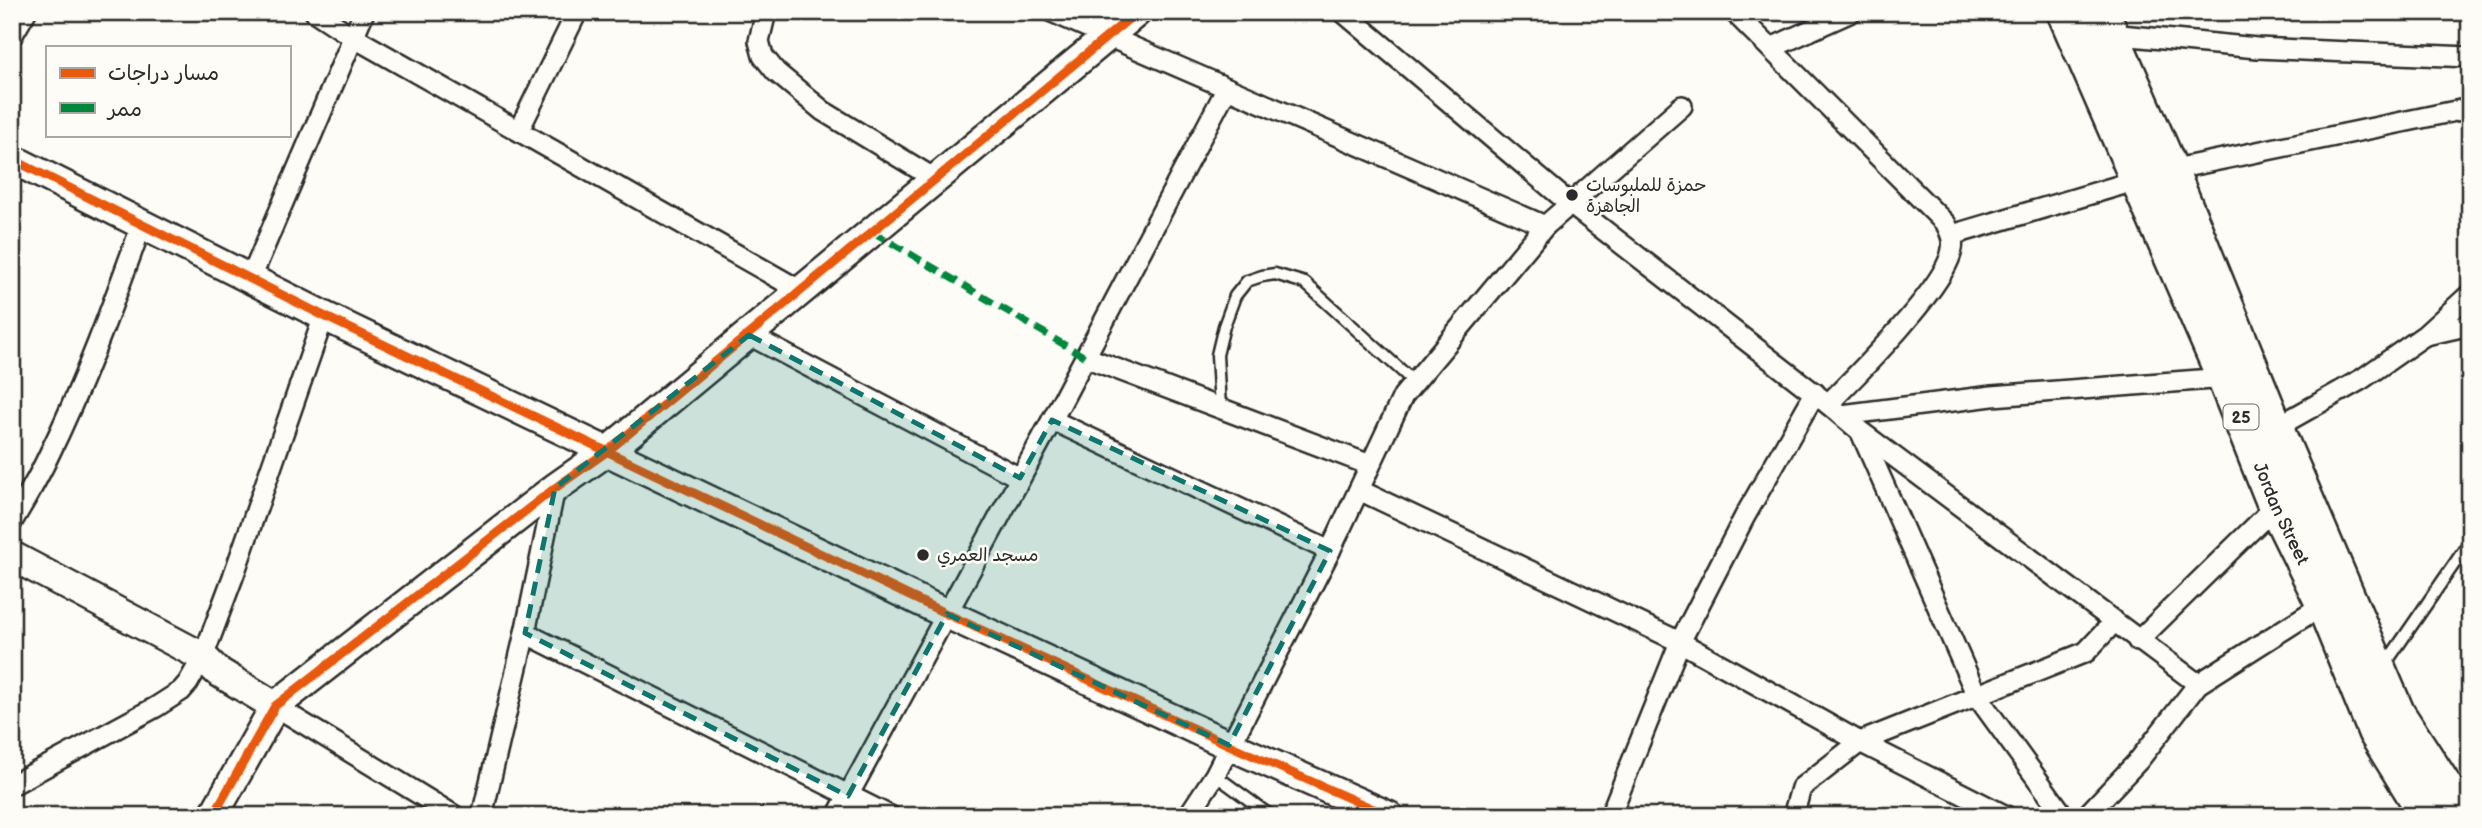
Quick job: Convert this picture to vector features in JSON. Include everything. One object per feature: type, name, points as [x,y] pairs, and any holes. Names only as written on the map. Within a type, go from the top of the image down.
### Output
[{"type":"highway","name":"Jordan Street","points":[[2065,12],[2154,175],[2275,428],[2397,714],[2463,816]]},
{"type":"highway","name":"Jordan Street","points":[[2106,23],[2154,175],[2225,378],[2276,506],[2324,604],[2375,732],[2428,816]]},
{"type":"street","points":[[12,36],[26,12]]},
{"type":"street","points":[[315,12],[353,37],[801,291]]},
{"type":"street","points":[[251,278],[364,12]]},
{"type":"street","points":[[519,130],[577,12]]},
{"type":"street","points":[[766,12],[759,41],[763,56],[776,72],[823,111],[935,179]]},
{"type":"street","points":[[1052,12],[1545,226]]},
{"type":"street","points":[[214,816],[275,706],[555,488],[609,450],[1136,12]]},
{"type":"street","points":[[1343,12],[1569,203],[1860,431],[2198,684]]},
{"type":"street","points":[[1610,816],[1680,642],[1745,516],[1828,404],[1866,366],[1935,284],[1949,262],[1952,249],[1952,235],[1946,224],[1734,12]]},
{"type":"street","points":[[1770,48],[1851,12]]},
{"type":"street","points":[[2106,23],[2257,48],[2470,57]]},
{"type":"street","points":[[837,816],[1052,420],[1227,88]]},
{"type":"street","points":[[1188,816],[1215,775],[1330,551],[1394,412],[1414,382],[1545,226],[1682,106]]},
{"type":"street","points":[[1952,235],[2154,175],[2470,108]]},
{"type":"street","points":[[12,159],[324,316],[947,614],[1389,816]]},
{"type":"street","points":[[12,522],[46,463],[76,397],[142,224]]},
{"type":"street","points":[[2275,428],[2362,379],[2425,335],[2470,294]]},
{"type":"street","points":[[12,785],[156,707],[181,691],[206,665],[324,316]]},
{"type":"street","points":[[2425,335],[2470,324]]},
{"type":"street","points":[[749,335],[1020,478]]},
{"type":"street","points":[[1085,357],[1370,465]]},
{"type":"street","points":[[1828,404],[1992,396],[2225,378]]},
{"type":"street","points":[[1052,420],[1330,551]]},
{"type":"street","points":[[1860,431],[1977,696],[2064,816]]},
{"type":"street","points":[[482,816],[525,633],[555,488]]},
{"type":"street","points":[[1359,491],[1680,642],[1860,742],[2006,816]]},
{"type":"street","points":[[2138,640],[2276,506]]},
{"type":"street","points":[[12,556],[206,665],[455,816]]},
{"type":"street","points":[[12,576],[206,665]]},
{"type":"street","points":[[2086,816],[2138,760],[2198,684],[2324,604]]},
{"type":"street","points":[[1798,816],[1795,809],[1801,788],[1860,742],[2086,652],[2114,622]]},
{"type":"street","points":[[525,633],[890,816]]},
{"type":"lane","points":[[1220,409],[1217,355],[1235,296],[1247,281],[1275,274],[1305,283],[1414,382]]},
{"type":"lane","points":[[2379,672],[2470,541]]},
{"type":"lane","points":[[1215,775],[1270,816]]},
{"type":"highlighted area","points":[[749,335],[1020,478],[1052,420],[1330,551],[1229,745],[947,614],[848,796],[525,633],[555,488]]},
{"type":"marked path","points":[[873,232],[1085,357]]},
{"type":"cycle path","points":[[213,816],[275,706],[555,488],[609,450],[1137,12]]},
{"type":"cycle path","points":[[12,159],[324,316],[947,614],[1389,816]]},
{"type":"place","name":"حمزة للملبوسات الجاهزة","points":[[1572,195]]},
{"type":"place","name":"مسجد العمري","points":[[923,555]]}]
